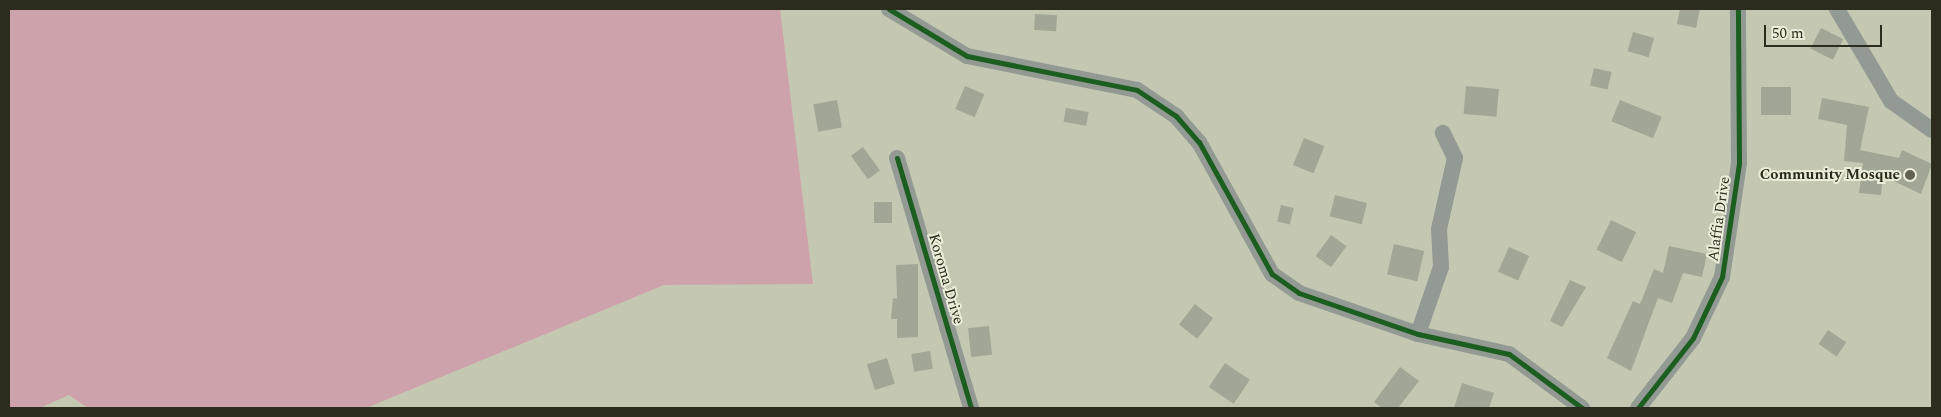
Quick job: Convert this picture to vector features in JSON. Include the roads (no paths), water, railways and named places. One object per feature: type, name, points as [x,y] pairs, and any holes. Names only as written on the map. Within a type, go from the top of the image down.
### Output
[{"type":"street","points":[[889,9],[967,56],[1137,90],[1176,116],[1199,142],[1272,274],[1299,293],[1418,334],[1509,354],[1582,408]]},
{"type":"street","name":"Alaffia Drive","points":[[1638,408],[1692,338],[1722,277],[1739,163],[1738,9]]},
{"type":"street","points":[[1837,9],[1891,101],[1932,130]]},
{"type":"street","points":[[1418,334],[1441,267],[1439,229],[1454,158],[1443,133]]},
{"type":"street","name":"Koroma Drive","points":[[897,158],[971,408]]},
{"type":"place","name":"Community Mosque","points":[[1910,175]]}]
